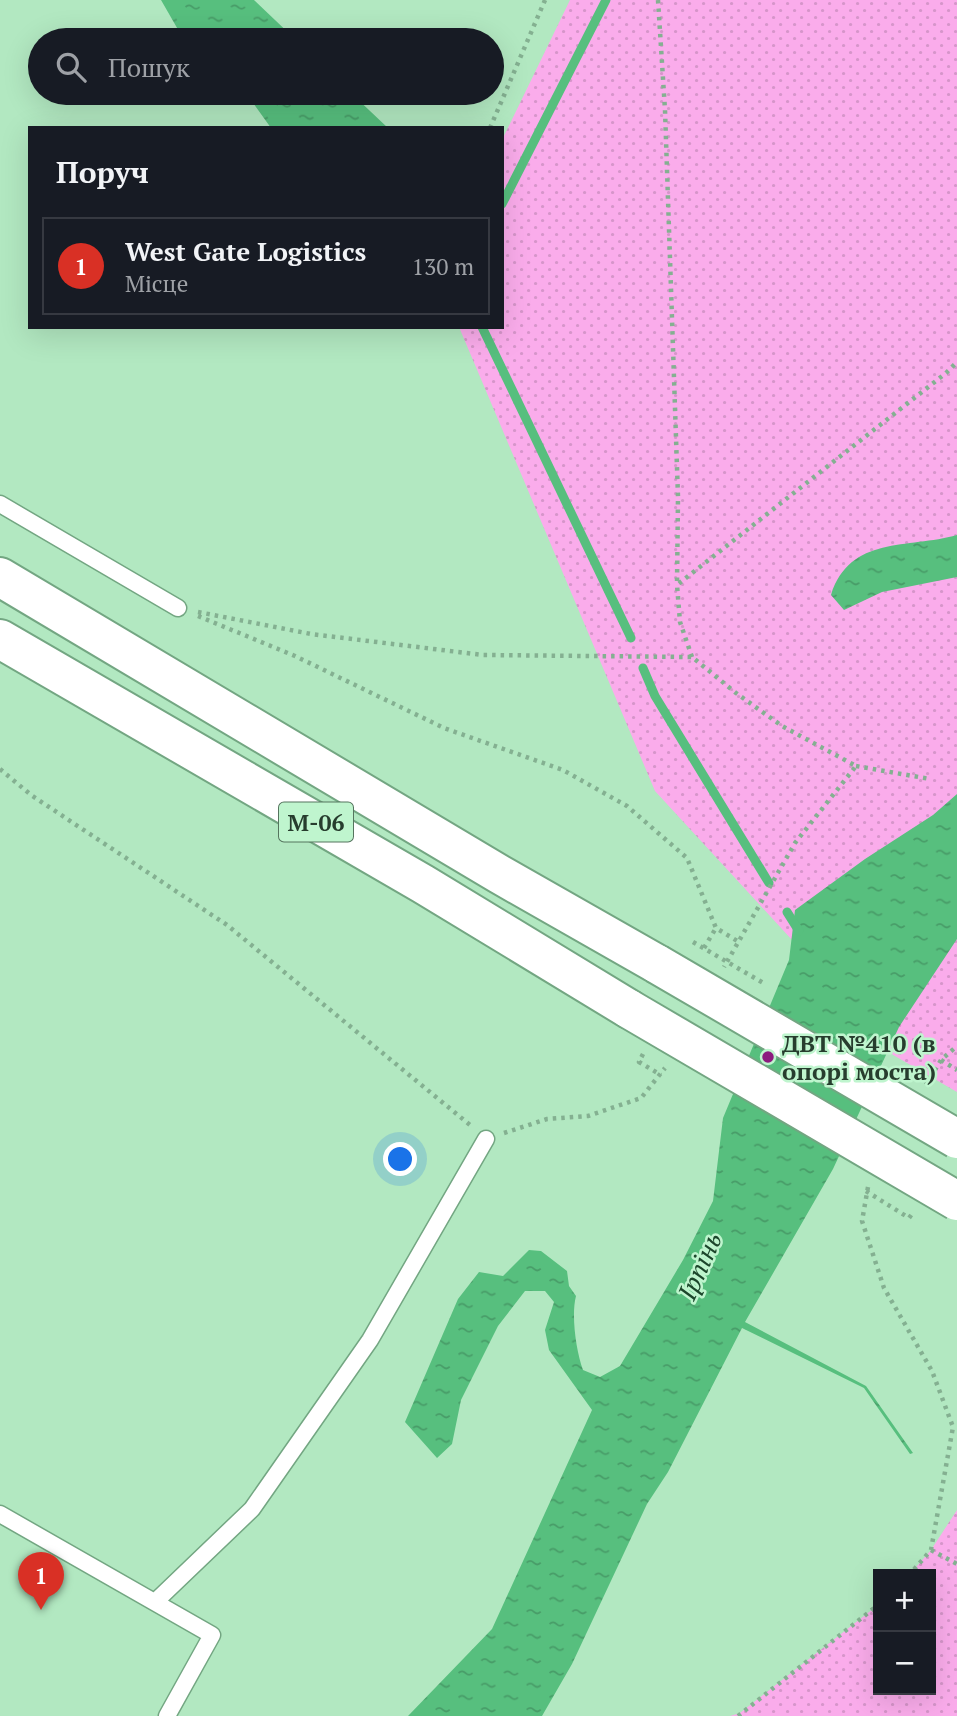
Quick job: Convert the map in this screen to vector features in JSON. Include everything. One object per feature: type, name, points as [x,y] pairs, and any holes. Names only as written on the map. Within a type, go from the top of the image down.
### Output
[{"type":"highway","name":"М-06","points":[[0,577],[499,874],[957,1139]]},
{"type":"highway","name":"М-06","points":[[0,639],[423,884],[629,1009],[957,1201]]},
{"type":"lane","points":[[0,503],[178,608]]},
{"type":"lane","points":[[155,1602],[252,1509],[370,1340],[486,1139]]},
{"type":"lane","points":[[0,1514],[212,1635],[167,1716]]},
{"type":"path","points":[[504,95],[545,0]]},
{"type":"path","points":[[658,0],[665,110],[678,497],[677,585],[680,622],[692,657]]},
{"type":"path","points":[[491,126],[500,105]]},
{"type":"path","points":[[677,585],[957,362]]},
{"type":"path","points":[[178,608],[295,656],[444,728],[563,769],[627,806],[687,858],[716,928],[739,942]]},
{"type":"path","points":[[856,766],[930,779]]},
{"type":"path","points":[[704,948],[716,928]]},
{"type":"path","points":[[922,1092],[941,1060],[957,1046]]},
{"type":"path","points":[[941,1060],[957,1070]]},
{"type":"path","points":[[639,1062],[661,1075]]},
{"type":"path","points":[[872,1180],[866,1191],[862,1222],[884,1288],[932,1370],[953,1427],[932,1550],[915,1569]]},
{"type":"path","points":[[866,1191],[909,1218]]},
{"type":"path","points":[[932,1550],[957,1564]]},
{"type":"path","points":[[738,1716],[873,1609]]},
{"type":"shaded area","points":[[570,0],[957,0],[957,1092],[814,1009],[827,978],[655,791],[460,329],[504,329],[504,136]]},
{"type":"shaded area","points":[[957,1510],[957,1716],[730,1716],[740,1713],[873,1609],[873,1695],[936,1695],[936,1569],[914,1569],[931,1550]]},
{"type":"water","points":[[161,0],[254,0],[283,28],[177,28]]},
{"type":"water","points":[[255,105],[364,105],[386,126],[270,126]]},
{"type":"water","points":[[957,535],[957,577],[882,592],[844,610],[831,595],[840,576],[852,562],[866,553]]},
{"type":"water","name":"Ірпінь","points":[[957,794],[957,939],[899,1027],[833,1169],[745,1322],[866,1386],[913,1453],[910,1454],[864,1388],[742,1328],[668,1472],[647,1504],[572,1664],[542,1716],[408,1716],[492,1629],[592,1410],[549,1350],[545,1330],[554,1302],[545,1291],[525,1291],[498,1326],[461,1400],[452,1444],[437,1458],[405,1422],[458,1299],[479,1272],[503,1276],[529,1250],[541,1251],[567,1271],[569,1286],[576,1296],[575,1333],[583,1370],[600,1377],[620,1366],[683,1260],[713,1201],[723,1118],[789,960],[795,910],[865,859],[933,815]]},
{"type":"waterway","points":[[504,200],[606,0]]},
{"type":"waterway","points":[[483,329],[631,638]]},
{"type":"waterway","points":[[643,668],[655,696],[769,883]]},
{"type":"waterway","points":[[787,912],[799,931]]},
{"type":"place","name":"ДВТ №410 (в опорі моста)","points":[[768,1057]]},
{"type":"place","name":"West Gate Logistics","points":[[41,1610]]}]
